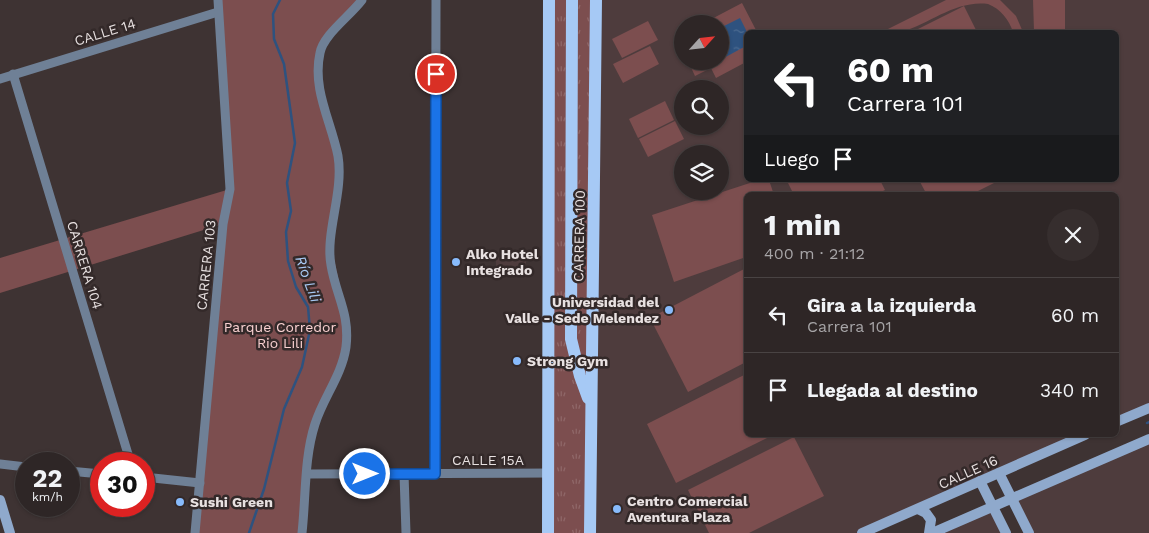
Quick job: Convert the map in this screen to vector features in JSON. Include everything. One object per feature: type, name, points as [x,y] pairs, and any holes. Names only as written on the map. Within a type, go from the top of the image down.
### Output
[{"type":"main road","points":[[548,533],[549,0]]},
{"type":"main road","points":[[572,0],[570,339],[590,403]]},
{"type":"main road","name":"CARRERA 100","points":[[590,533],[596,0]]},
{"type":"street","name":"CARRERA 103","points":[[195,533],[222,234],[230,189],[218,0]]},
{"type":"street","points":[[302,533],[308,474],[308,450],[315,422],[340,368],[346,348],[347,330],[344,306],[331,265],[331,244],[339,178],[338,156],[320,93],[318,71],[320,51],[326,37],[351,15],[362,0]]},
{"type":"street","points":[[435,474],[436,0]]},
{"type":"street","name":"CALLE 14","points":[[0,79],[218,12]]},
{"type":"street","name":"CARRERA 104","points":[[13,74],[127,452]]},
{"type":"street","points":[[1119,421],[1149,408]]},
{"type":"street","name":"CALLE 16","points":[[862,533],[1080,437]]},
{"type":"street","points":[[930,533],[1149,439]]},
{"type":"street","points":[[0,464],[15,466]]},
{"type":"street","name":"CALLE 15A","points":[[308,474],[549,473]]},
{"type":"street","points":[[999,473],[1029,533]]},
{"type":"street","points":[[404,474],[406,533]]},
{"type":"street","points":[[155,478],[200,483]]},
{"type":"street","points":[[980,481],[1006,533]]},
{"type":"street","points":[[0,500],[3,515],[12,533]]},
{"type":"street","points":[[918,509],[930,516],[932,525],[930,533]]},
{"type":"shaded area","name":"Universidad del Valle - Sede Melendez","points":[[596,0],[1149,0],[1149,408],[1119,421],[1119,192],[744,192],[744,437],[1080,437],[862,533],[590,533]]},
{"type":"shaded area","points":[[496,257],[526,257],[526,272],[496,272]]},
{"type":"shaded area","points":[[1149,439],[1149,533],[1029,533],[1012,499]]},
{"type":"shaded area","points":[[992,507],[1006,533],[932,533]]},
{"type":"green space","name":"Parque Corredor Rio Lili","points":[[218,0],[362,0],[326,37],[318,71],[338,156],[331,244],[344,306],[346,348],[315,422],[302,533],[195,533],[223,224],[0,293],[0,258],[230,189]]},
{"type":"green space","points":[[549,0],[596,0],[590,533],[548,533]]},
{"type":"green space","points":[[946,0],[1000,0],[1016,16],[1022,30],[1012,30],[1004,15],[993,6],[976,4],[954,9],[908,30],[886,30]]},
{"type":"green space","points":[[1033,0],[1065,0],[1065,30],[1034,30]]},
{"type":"green space","points":[[742,3],[756,30],[744,30],[744,63],[716,78],[712,70],[729,70],[729,15],[719,15]]},
{"type":"green space","points":[[964,6],[976,30],[916,30]]},
{"type":"green space","points":[[648,21],[658,40],[622,58],[612,39]]},
{"type":"green space","points":[[650,46],[659,64],[623,83],[613,64]]},
{"type":"green space","points":[[692,70],[707,70],[695,76]]},
{"type":"green space","points":[[665,101],[674,120],[638,138],[629,119]]},
{"type":"green space","points":[[674,122],[674,135],[682,135],[684,139],[648,157],[639,139]]},
{"type":"green space","points":[[753,182],[770,182],[773,192],[744,192],[744,258],[674,282],[652,215],[698,200],[729,200],[729,190]]},
{"type":"green space","points":[[881,182],[885,190],[881,192],[792,192],[788,183]]},
{"type":"green space","points":[[920,182],[996,182],[976,192],[925,192]]},
{"type":"green space","points":[[744,269],[744,363],[688,392],[650,318]]},
{"type":"green space","points":[[744,375],[744,437],[769,437],[676,483],[647,424]]},
{"type":"green space","points":[[794,437],[824,496],[749,533],[709,533],[688,490]]},
{"type":"water","points":[[740,18],[746,30],[744,30],[744,47],[729,55],[729,24]]},
{"type":"waterway","name":"Río Lili","points":[[249,533],[264,489],[284,409],[302,367],[310,330],[308,307],[296,287],[288,261],[286,232],[291,211],[287,183],[295,143],[284,64],[274,39],[273,14],[280,0]]},
{"type":"place","name":"Alko Hotel Integrado","points":[[456,262]]},
{"type":"place","name":"Universidad del Valle - Sede Melendez","points":[[669,310]]},
{"type":"place","name":"Strong Gym","points":[[517,361]]},
{"type":"place","name":"Sushi Green","points":[[180,502]]},
{"type":"place","name":"Centro Comercial Aventura Plaza","points":[[617,509]]},
{"type":"route","points":[[365,474],[435,474],[436,74]]}]
